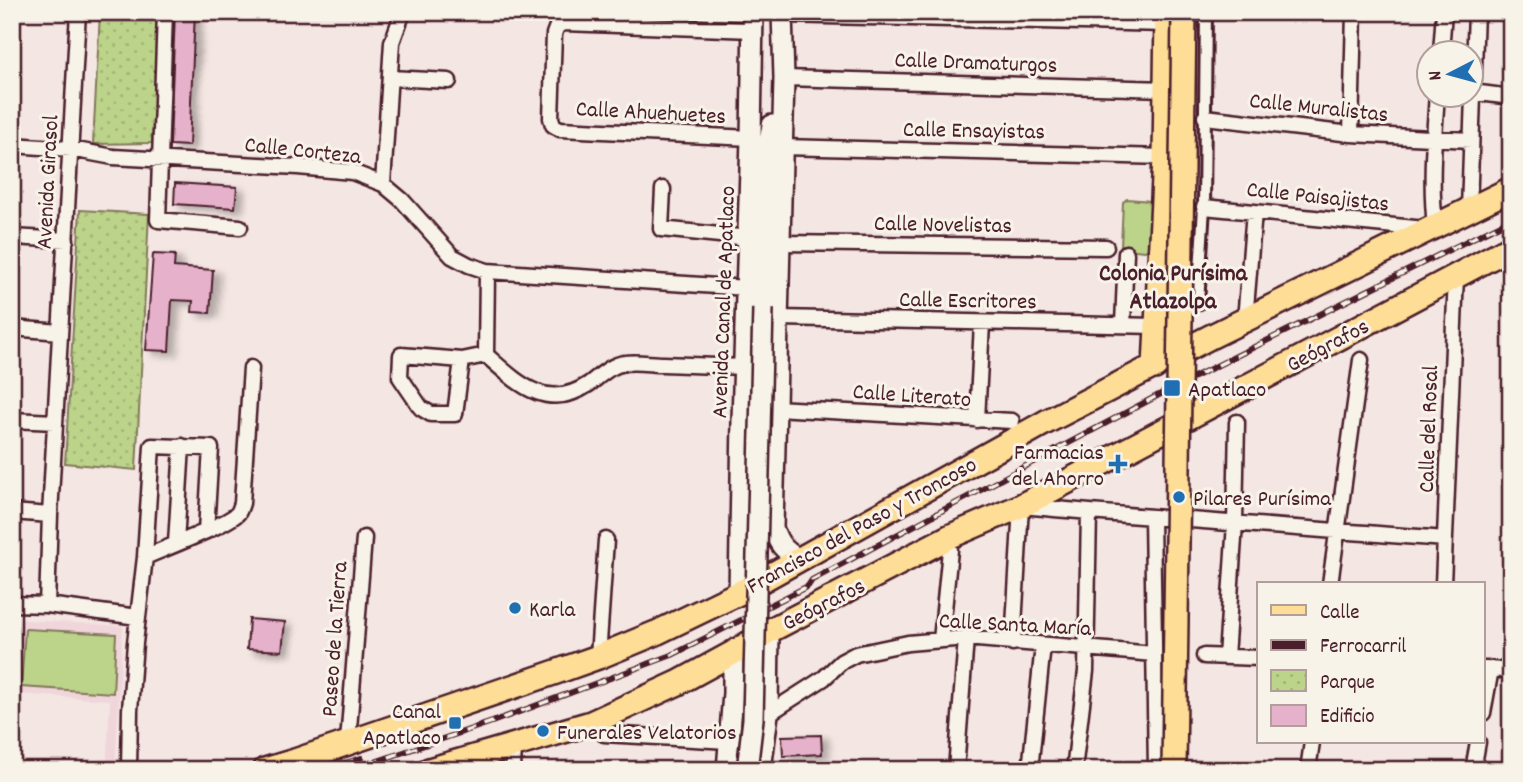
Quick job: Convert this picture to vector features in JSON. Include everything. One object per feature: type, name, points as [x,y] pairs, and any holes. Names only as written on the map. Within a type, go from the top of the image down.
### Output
[{"type":"main road","points":[[1155,367],[1167,89],[1173,16]]},
{"type":"main road","points":[[1173,16],[1174,770]]},
{"type":"main road","name":"Francisco del Paso y Troncoso","points":[[265,770],[598,657],[656,633],[738,593],[1046,422],[1511,189]]},
{"type":"main road","name":"Geógrafos","points":[[769,631],[951,536],[1021,506],[1511,247]]},
{"type":"main road","points":[[429,770],[591,723],[678,683],[769,631]]},
{"type":"street","name":"Avenida Girasol","points":[[47,605],[78,12]]},
{"type":"street","points":[[165,12],[158,220],[240,227]]},
{"type":"street","points":[[383,184],[392,42],[403,12]]},
{"type":"street","points":[[1198,304],[1204,207],[1206,12]]},
{"type":"street","points":[[1351,134],[1354,12]]},
{"type":"street","points":[[1442,38],[1444,12]]},
{"type":"street","points":[[1475,38],[1476,12]]},
{"type":"street","points":[[747,770],[752,719],[771,313],[775,152],[784,78],[782,14],[1173,16]]},
{"type":"street","name":"Calle Ahuehuetes","points":[[751,138],[559,129],[553,125],[551,118],[554,34],[557,26],[564,23],[753,26]]},
{"type":"street","points":[[753,26],[761,49],[762,130],[775,152]]},
{"type":"street","name":"Avenida Canal de Apatlaco","points":[[738,593],[753,26]]},
{"type":"street","points":[[783,46],[775,66],[772,130],[780,243],[771,313],[775,408],[773,528],[778,543],[799,559]]},
{"type":"street","points":[[390,78],[449,81]]},
{"type":"street","name":"Calle Dramaturgos","points":[[784,78],[1167,89]]},
{"type":"street","points":[[1484,94],[1511,97]]},
{"type":"street","points":[[1432,227],[1436,108]]},
{"type":"street","points":[[1469,209],[1472,108]]},
{"type":"street","name":"Calle Muralistas","points":[[1205,117],[1351,134],[1471,140]]},
{"type":"street","name":"Calle Corteza","points":[[12,145],[71,149],[113,158],[352,172],[383,184],[402,200],[452,256],[487,271],[747,288]]},
{"type":"street","name":"Calle Ensayistas","points":[[775,152],[1165,157]]},
{"type":"street","points":[[663,189],[661,229],[749,238]]},
{"type":"street","name":"Calle Paisajistas","points":[[1204,207],[1432,227]]},
{"type":"street","points":[[1245,320],[1254,212]]},
{"type":"street","points":[[12,237],[66,240]]},
{"type":"street","name":"Calle Novelistas","points":[[780,243],[1106,247]]},
{"type":"street","points":[[1123,324],[1126,253]]},
{"type":"street","points":[[487,271],[486,355],[520,385],[540,395],[574,392],[603,372],[625,363],[744,367]]},
{"type":"street","name":"Calle del Rosal","points":[[1443,582],[1456,276]]},
{"type":"street","name":"Calle Escritores","points":[[771,313],[982,323],[1156,326]]},
{"type":"street","points":[[977,421],[982,323]]},
{"type":"street","points":[[12,328],[60,332]]},
{"type":"street","points":[[462,360],[455,414],[430,414],[421,408],[400,377],[401,355],[462,360],[486,355]]},
{"type":"street","points":[[1330,582],[1361,360]]},
{"type":"street","points":[[145,557],[206,531],[233,518],[239,512],[242,503],[251,368]]},
{"type":"street","name":"Calle Literato","points":[[775,408],[977,421],[1046,422]]},
{"type":"street","points":[[12,419],[55,422]]},
{"type":"street","points":[[1226,657],[1235,523],[1237,422]]},
{"type":"street","points":[[129,770],[130,710],[145,557],[152,446],[211,447],[206,531]]},
{"type":"street","points":[[176,544],[182,446]]},
{"type":"street","points":[[740,505],[756,511],[764,509],[773,501]]},
{"type":"street","points":[[1013,643],[1021,506],[1198,522],[1445,539]]},
{"type":"street","points":[[12,512],[50,515]]},
{"type":"street","points":[[1073,770],[1086,671],[1089,512]]},
{"type":"street","points":[[1152,517],[1156,770]]},
{"type":"street","name":"Paseo de la Tierra","points":[[348,742],[364,538]]},
{"type":"street","points":[[598,657],[606,540]]},
{"type":"street","points":[[941,640],[950,550]]},
{"type":"street","points":[[12,604],[47,605],[138,617]]},
{"type":"street","points":[[761,770],[768,708],[769,631]]},
{"type":"street","points":[[956,770],[966,638]]},
{"type":"street","name":"Calle Santa María","points":[[768,708],[814,685],[841,662],[856,654],[895,645],[966,638],[1154,654]]},
{"type":"street","points":[[1030,770],[1043,645]]},
{"type":"street","points":[[727,770],[733,653]]},
{"type":"street","points":[[1199,656],[1257,658]]},
{"type":"street","points":[[1484,702],[1487,669],[1511,670]]},
{"type":"street","points":[[733,693],[742,686],[757,688],[763,693],[768,708]]},
{"type":"street","points":[[591,723],[604,734],[729,741]]},
{"type":"street","points":[[513,770],[514,744]]},
{"type":"street","points":[[1308,770],[1312,744]]},
{"type":"street","points":[[1472,770],[1478,744]]},
{"type":"shaded area","points":[[12,619],[123,626],[115,770],[106,770],[110,700],[14,694],[12,739]]},
{"type":"green space","points":[[159,12],[152,143],[93,144],[100,13]]},
{"type":"green space","points":[[1127,199],[1150,201],[1148,249],[1145,251],[1121,247],[1123,202]]},
{"type":"green space","points":[[80,210],[149,214],[136,470],[65,463]]},
{"type":"green space","points":[[25,629],[116,634],[113,693],[21,687]]},
{"type":"building","points":[[175,12],[195,12],[189,146],[170,145]]},
{"type":"building","points":[[175,183],[237,187],[235,208],[174,204]]},
{"type":"building","points":[[153,254],[175,255],[174,267],[213,270],[210,313],[192,312],[193,301],[172,300],[169,351],[146,350]]},
{"type":"building","points":[[249,619],[285,622],[282,651],[247,649]]},
{"type":"building","points":[[821,735],[822,754],[783,756],[782,736]]},
{"type":"railway","points":[[351,770],[492,722],[672,655],[808,586],[812,580],[1172,388],[1511,219]]},
{"type":"railway","points":[[325,770],[361,758]]},
{"type":"place","name":"Apatlaco","points":[[1172,388]]},
{"type":"place","name":"Farmacias del Ahorro","points":[[1118,464]]},
{"type":"place","name":"Pilares Purísima","points":[[1179,497]]},
{"type":"place","name":"Karla","points":[[515,608]]},
{"type":"place","name":"Canal Apatlaco","points":[[455,723]]},
{"type":"place","name":"Funerales Velatorios","points":[[543,731]]},
{"type":"district","name":"Colonia Purísima Atlazolpa","points":[[1173,286]]}]
